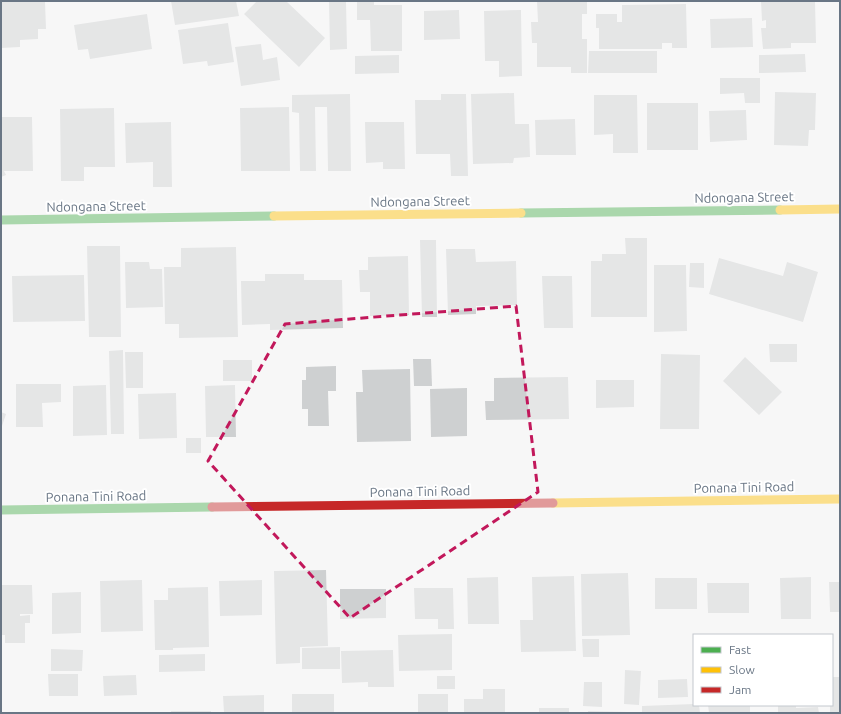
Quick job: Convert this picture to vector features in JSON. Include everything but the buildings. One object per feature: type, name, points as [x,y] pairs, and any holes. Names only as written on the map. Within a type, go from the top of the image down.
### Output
[{"type":"street","name":"Ndongana Street","points":[[1,220],[840,209]]},
{"type":"street","name":"Ponana Tini Road","points":[[1,510],[840,499]]},
{"type":"highlighted area","points":[[516,306],[538,492],[350,618],[208,461],[285,324]]},
{"type":"traffic: fast","points":[[521,213],[780,210]]},
{"type":"traffic: fast","points":[[1,220],[274,216]]},
{"type":"traffic: fast","points":[[1,510],[212,507]]},
{"type":"traffic: slow","points":[[780,210],[840,209]]},
{"type":"traffic: slow","points":[[274,216],[521,213]]},
{"type":"traffic: slow","points":[[553,503],[840,499]]},
{"type":"traffic: jam","points":[[212,507],[553,503]]}]
